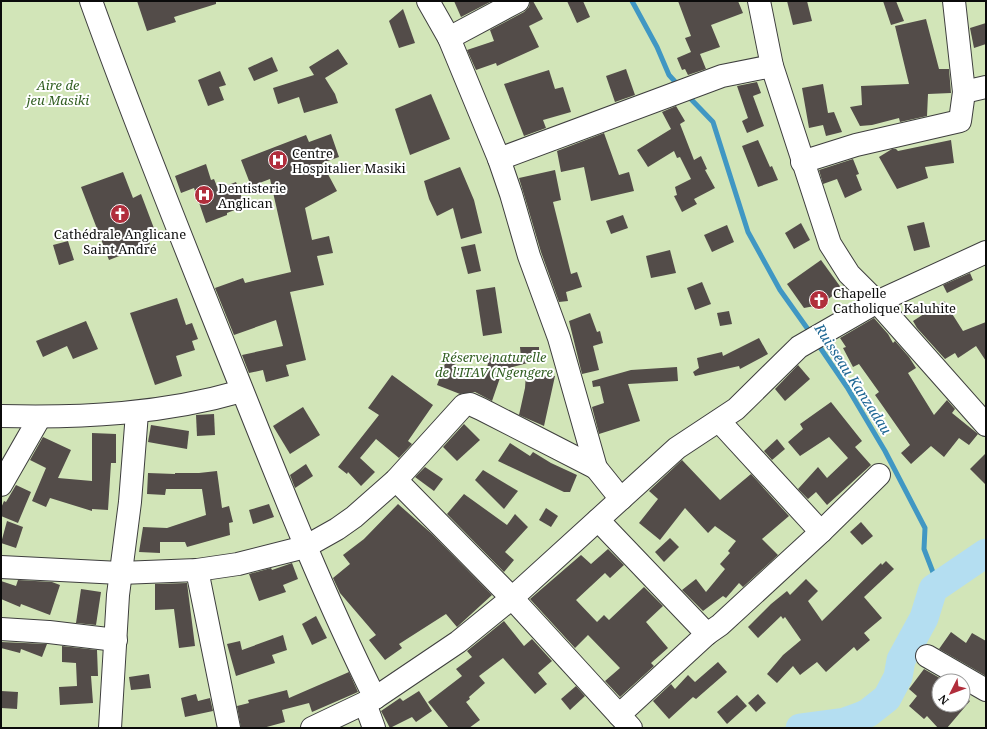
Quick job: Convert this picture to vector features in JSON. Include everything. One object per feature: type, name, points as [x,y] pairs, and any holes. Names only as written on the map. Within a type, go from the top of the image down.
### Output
[{"type":"street","points":[[91,1],[124,96],[305,547],[370,701],[374,728]]},
{"type":"street","points":[[428,1],[449,38],[499,159],[529,256],[559,338],[596,468]]},
{"type":"street","points":[[449,38],[518,1]]},
{"type":"street","points":[[759,1],[772,66],[802,162],[830,244],[849,274],[986,425]]},
{"type":"street","points":[[802,162],[856,145],[960,121],[964,92],[954,1]]},
{"type":"street","points":[[499,159],[722,76],[772,66]]},
{"type":"street","points":[[964,92],[986,87]]},
{"type":"street","points":[[312,728],[370,701],[458,642],[512,598],[677,448],[736,409],[799,347],[876,302],[986,252]]},
{"type":"street","points":[[1,416],[40,417],[137,413],[242,392]]},
{"type":"street","points":[[1,567],[120,573],[197,570],[238,564],[305,547],[332,532],[354,517],[396,480],[458,410],[464,405],[470,404],[596,468],[621,498]]},
{"type":"street","points":[[110,728],[120,573],[130,502],[137,413]]},
{"type":"street","points":[[1,485],[40,417]]},
{"type":"street","points":[[719,421],[821,532]]},
{"type":"street","points":[[396,480],[512,598],[625,722],[707,634],[720,625],[821,532],[879,475]]},
{"type":"street","points":[[598,520],[707,634]]},
{"type":"street","points":[[197,570],[228,728]]},
{"type":"street","points":[[1,629],[49,632],[116,640]]},
{"type":"street","points":[[927,656],[986,690]]},
{"type":"green space","name":"Réserve naturelle de l'ITAV (Ngengere","points":[[1,1],[986,1],[986,728],[1,728]]},
{"type":"building","points":[[137,1],[216,1],[216,4],[174,17],[176,22],[147,31]]},
{"type":"building","points":[[454,1],[492,1],[461,17]]},
{"type":"building","points":[[530,1],[533,1],[543,19],[529,26],[539,47],[497,66],[496,63],[476,70],[467,50],[494,41],[490,30],[524,12],[529,7]]},
{"type":"building","points":[[567,1],[583,1],[590,17],[577,23]]},
{"type":"building","points":[[678,1],[738,1],[743,13],[711,25],[720,47],[700,54],[706,69],[688,75],[685,69],[682,70],[677,58],[691,52],[685,38],[691,36]]},
{"type":"building","points":[[787,1],[807,1],[812,21],[793,25]]},
{"type":"building","points":[[883,1],[896,1],[904,21],[891,25]]},
{"type":"building","points":[[403,9],[415,43],[399,48],[389,21]]},
{"type":"building","points":[[926,19],[939,69],[949,69],[951,93],[928,94],[927,116],[900,122],[899,118],[872,125],[860,126],[850,107],[862,105],[861,86],[909,84],[895,26]]},
{"type":"building","points":[[986,23],[986,44],[974,48],[970,28]]},
{"type":"building","points":[[338,49],[348,64],[325,78],[335,94],[338,103],[304,113],[299,97],[278,104],[273,88],[314,75],[309,67]]},
{"type":"building","points":[[272,57],[278,71],[254,81],[248,68]]},
{"type":"building","points":[[626,69],[635,95],[615,102],[606,76]]},
{"type":"building","points":[[549,70],[555,89],[563,87],[571,112],[543,120],[546,128],[524,136],[504,84]]},
{"type":"building","points":[[220,71],[226,85],[219,87],[224,100],[208,106],[198,80]]},
{"type":"building","points":[[757,82],[761,93],[753,96],[764,126],[747,133],[742,121],[748,118],[737,86]]},
{"type":"building","points":[[823,84],[828,113],[834,112],[842,132],[826,136],[823,125],[809,128],[802,88]]},
{"type":"building","points":[[431,94],[450,139],[410,155],[395,109]]},
{"type":"building","points":[[676,106],[685,121],[680,124],[694,160],[701,156],[707,169],[705,170],[715,188],[694,199],[697,204],[682,212],[674,196],[677,195],[675,187],[691,179],[680,157],[677,158],[674,151],[648,167],[637,150],[671,129],[662,112]]},
{"type":"building","points":[[604,133],[619,175],[629,172],[634,191],[591,201],[584,167],[561,172],[557,151]]},
{"type":"building","points":[[331,134],[339,157],[322,163],[337,191],[305,208],[312,240],[329,236],[333,253],[317,256],[324,285],[290,292],[306,360],[286,365],[289,376],[266,382],[263,370],[249,373],[242,355],[283,346],[276,320],[234,335],[215,288],[243,278],[245,283],[291,272],[270,179],[251,186],[241,160],[306,135],[309,142]]},
{"type":"building","points":[[758,140],[770,167],[772,166],[778,180],[758,187],[742,146]]},
{"type":"building","points":[[951,140],[954,163],[925,167],[928,178],[897,189],[879,157],[892,149],[896,149],[898,151]]},
{"type":"building","points":[[853,159],[859,174],[856,175],[862,190],[845,198],[837,179],[823,184],[819,170]]},
{"type":"building","points":[[206,164],[211,180],[214,179],[218,189],[236,182],[245,206],[206,223],[194,188],[181,193],[175,176]]},
{"type":"building","points":[[460,167],[474,200],[482,233],[461,239],[453,208],[437,216],[429,199],[424,181]]},
{"type":"building","points":[[555,170],[561,200],[553,202],[571,274],[577,272],[582,287],[566,292],[568,301],[559,302],[541,252],[519,178]]},
{"type":"building","name":"Cathédrale Anglicane Saint André","points":[[123,172],[133,198],[141,194],[155,231],[146,234],[150,244],[109,260],[81,187]]},
{"type":"building","points":[[623,215],[628,228],[611,234],[606,221]]},
{"type":"building","points":[[924,222],[930,247],[914,251],[907,226]]},
{"type":"building","points":[[801,223],[810,240],[794,249],[785,233]]},
{"type":"building","points":[[727,225],[734,242],[712,252],[704,235]]},
{"type":"building","points":[[68,241],[74,260],[59,265],[53,245]]},
{"type":"building","points":[[475,244],[481,271],[468,274],[461,247]]},
{"type":"building","points":[[670,250],[676,273],[651,278],[646,256]]},
{"type":"building","points":[[821,260],[842,289],[820,305],[804,308],[787,284]]},
{"type":"building","points":[[970,273],[973,280],[947,293],[943,285]]},
{"type":"building","points":[[702,282],[711,304],[695,310],[687,288]]},
{"type":"building","points":[[495,287],[502,333],[483,336],[476,290]]},
{"type":"building","points":[[177,298],[186,325],[192,323],[198,339],[192,341],[195,350],[176,356],[182,376],[155,385],[130,313]]},
{"type":"building","points":[[944,301],[963,331],[986,322],[986,361],[976,346],[958,358],[955,353],[945,359],[917,328],[913,321]]},
{"type":"building","points":[[729,311],[732,324],[720,326],[717,313]]},
{"type":"building","points":[[590,313],[597,332],[600,331],[603,343],[593,346],[599,370],[582,374],[569,321]]},
{"type":"building","points":[[874,318],[888,334],[893,343],[895,341],[909,357],[916,368],[908,373],[934,415],[947,400],[955,409],[952,413],[978,434],[969,445],[959,438],[944,457],[931,446],[911,464],[901,453],[910,445],[875,395],[879,392],[859,364],[853,367],[843,348],[846,347],[840,338]]},
{"type":"building","points":[[86,321],[98,349],[73,359],[67,346],[43,357],[36,341]]},
{"type":"building","points":[[759,338],[768,354],[740,369],[739,366],[695,376],[693,372],[699,368],[697,358],[722,352],[723,356]]},
{"type":"building","points":[[520,347],[539,347],[539,360],[494,372],[502,372],[492,401],[475,392],[460,394],[437,385],[446,361],[486,377],[489,354],[521,358]]},
{"type":"building","points":[[798,365],[810,379],[785,401],[775,389]]},
{"type":"building","points":[[677,367],[678,381],[628,384],[640,421],[599,434],[592,407],[604,403],[600,386],[593,387],[592,381],[631,370]]},
{"type":"building","points":[[526,374],[555,376],[544,426],[519,415],[525,388]]},
{"type":"building","points":[[392,375],[433,405],[408,441],[412,444],[399,458],[376,439],[360,458],[375,472],[361,486],[348,472],[347,474],[338,467],[379,415],[368,408]]},
{"type":"building","points":[[831,402],[862,441],[855,447],[871,465],[827,505],[816,492],[808,499],[798,489],[818,467],[827,478],[848,458],[829,437],[800,456],[788,442],[803,429],[800,424]]},
{"type":"building","points":[[303,407],[320,435],[290,454],[273,426]]},
{"type":"building","points":[[214,414],[215,435],[197,436],[196,415]]},
{"type":"building","points":[[464,424],[480,440],[457,461],[443,447]]},
{"type":"building","points":[[151,425],[189,431],[187,449],[148,442]]},
{"type":"building","points":[[92,433],[116,434],[116,463],[111,463],[108,510],[92,509],[92,511],[50,498],[46,507],[32,501],[46,468],[30,460],[43,437],[71,450],[58,478],[92,481]]},
{"type":"building","points":[[777,439],[785,449],[772,460],[764,451]]},
{"type":"building","points":[[510,443],[530,456],[533,452],[551,463],[577,475],[570,492],[564,492],[498,461]]},
{"type":"building","points":[[986,453],[986,485],[970,469]]},
{"type":"building","points":[[682,460],[720,500],[751,474],[789,516],[762,539],[778,555],[743,587],[739,583],[726,598],[723,596],[703,611],[682,590],[696,579],[706,592],[725,569],[720,564],[730,553],[728,551],[736,541],[715,526],[708,533],[685,508],[660,540],[639,523],[658,499],[649,491]]},
{"type":"building","points":[[306,464],[313,476],[295,488],[290,475]]},
{"type":"building","points":[[425,467],[443,479],[434,491],[415,477]]},
{"type":"building","points":[[483,470],[518,491],[504,509],[475,480]]},
{"type":"building","points":[[217,471],[222,508],[229,506],[233,522],[229,523],[230,535],[187,547],[185,542],[160,542],[160,553],[139,552],[143,527],[167,528],[206,515],[202,489],[166,489],[165,495],[147,494],[148,473],[175,474]]},
{"type":"building","points":[[16,485],[31,492],[18,523],[1,516],[1,508],[4,501],[6,502]]},
{"type":"building","points":[[464,494],[507,525],[515,514],[528,527],[505,552],[514,560],[504,572],[447,514]]},
{"type":"building","points":[[269,504],[274,517],[253,524],[249,510]]},
{"type":"building","points":[[398,504],[432,534],[492,595],[457,627],[446,614],[399,644],[402,648],[385,660],[369,640],[376,635],[340,593],[333,578],[350,564],[343,555],[364,539]]},
{"type":"building","points":[[546,508],[558,516],[551,527],[539,520]]},
{"type":"building","points":[[7,521],[23,527],[16,548],[1,543]]},
{"type":"building","points":[[861,522],[873,536],[862,545],[850,532]]},
{"type":"building","points":[[670,538],[679,547],[664,562],[655,552]]},
{"type":"building","points":[[608,549],[624,565],[610,578],[605,573],[576,600],[597,622],[604,615],[609,620],[644,587],[663,606],[646,622],[668,648],[651,663],[654,666],[620,697],[605,681],[620,668],[588,635],[575,648],[530,599],[581,555],[591,564]]},
{"type":"building","points":[[886,561],[894,569],[864,597],[882,618],[864,633],[870,640],[857,651],[854,647],[826,672],[817,662],[800,675],[793,666],[777,683],[767,674],[783,655],[801,640],[785,617],[783,619],[781,616],[758,638],[748,627],[771,604],[787,591],[790,595],[806,579],[818,591],[808,601],[822,621],[881,563],[882,565]]},
{"type":"building","points":[[292,563],[298,579],[283,585],[286,592],[259,601],[249,574],[271,568],[272,570]]},
{"type":"building","points":[[18,580],[52,582],[60,585],[50,615],[21,604],[20,607],[1,599],[1,581],[16,586]]},
{"type":"building","points":[[187,583],[195,646],[179,648],[174,609],[155,610],[155,584]]},
{"type":"building","points":[[81,589],[101,592],[96,625],[76,623]]},
{"type":"building","points":[[316,616],[327,638],[312,645],[302,624]]},
{"type":"building","points":[[504,621],[524,646],[532,639],[552,661],[538,673],[547,684],[535,694],[503,658],[479,676],[485,683],[469,697],[470,699],[466,702],[480,720],[469,728],[449,728],[428,702],[462,676],[456,669],[472,657],[467,651]]},
{"type":"building","points":[[951,632],[966,643],[972,633],[986,641],[986,676],[939,649]]},
{"type":"building","points":[[283,635],[287,650],[272,655],[275,663],[236,676],[227,644],[240,641],[242,650]]},
{"type":"building","points":[[1,642],[47,644],[42,657],[21,649],[20,653],[1,648]]},
{"type":"building","points":[[62,646],[97,650],[98,676],[91,676],[93,703],[60,705],[59,687],[77,686],[76,663],[62,662]]},
{"type":"building","points":[[718,662],[727,672],[696,699],[693,697],[669,719],[653,701],[637,716],[671,684],[675,689],[688,675],[695,682]]},
{"type":"building","points":[[924,669],[931,673],[931,713],[960,713],[947,728],[938,728],[927,716],[924,719],[909,706],[917,696],[909,689]]},
{"type":"building","points":[[349,672],[358,692],[312,712],[309,703],[282,710],[285,722],[263,728],[241,728],[237,706],[249,703],[248,700],[287,690],[289,698]]},
{"type":"building","points":[[149,674],[151,688],[131,690],[129,677]]},
{"type":"building","points":[[576,686],[585,696],[570,710],[561,699]]},
{"type":"building","points":[[1,691],[18,692],[17,709],[1,708]]},
{"type":"building","points":[[419,691],[432,711],[416,722],[412,717],[390,728],[381,711],[400,698],[403,701]]},
{"type":"building","points":[[196,694],[198,701],[210,698],[213,711],[185,717],[181,698]]},
{"type":"building","points":[[758,694],[766,703],[756,712],[748,703]]},
{"type":"building","points":[[737,695],[747,706],[727,724],[717,712]]},
{"type":"waterway","name":"Ruisseau Kanzadau","points":[[632,1],[657,47],[669,75],[679,86]]},
{"type":"waterway","name":"Ruisseau Kanzadau","points":[[687,95],[713,122],[748,232],[780,290],[812,335]]},
{"type":"waterway","name":"Ruisseau Kanzadau","points":[[817,343],[847,387],[885,451],[925,528],[924,549],[934,575],[933,589]]},
{"type":"waterway","points":[[800,728],[845,722],[868,713],[887,698],[898,677],[901,660],[924,618],[933,589],[986,553]]},
{"type":"place","name":"Centre Hospitalier Masiki","points":[[278,160]]},
{"type":"place","name":"Dentisterie Anglican","points":[[204,195]]},
{"type":"place","name":"Cathédrale Anglicane Saint André","points":[[120,214]]},
{"type":"place","name":"Chapelle Catholique Kaluhite","points":[[819,300]]},
{"type":"park label","name":"Aire de jeu Masiki","points":[[58,92]]}]
